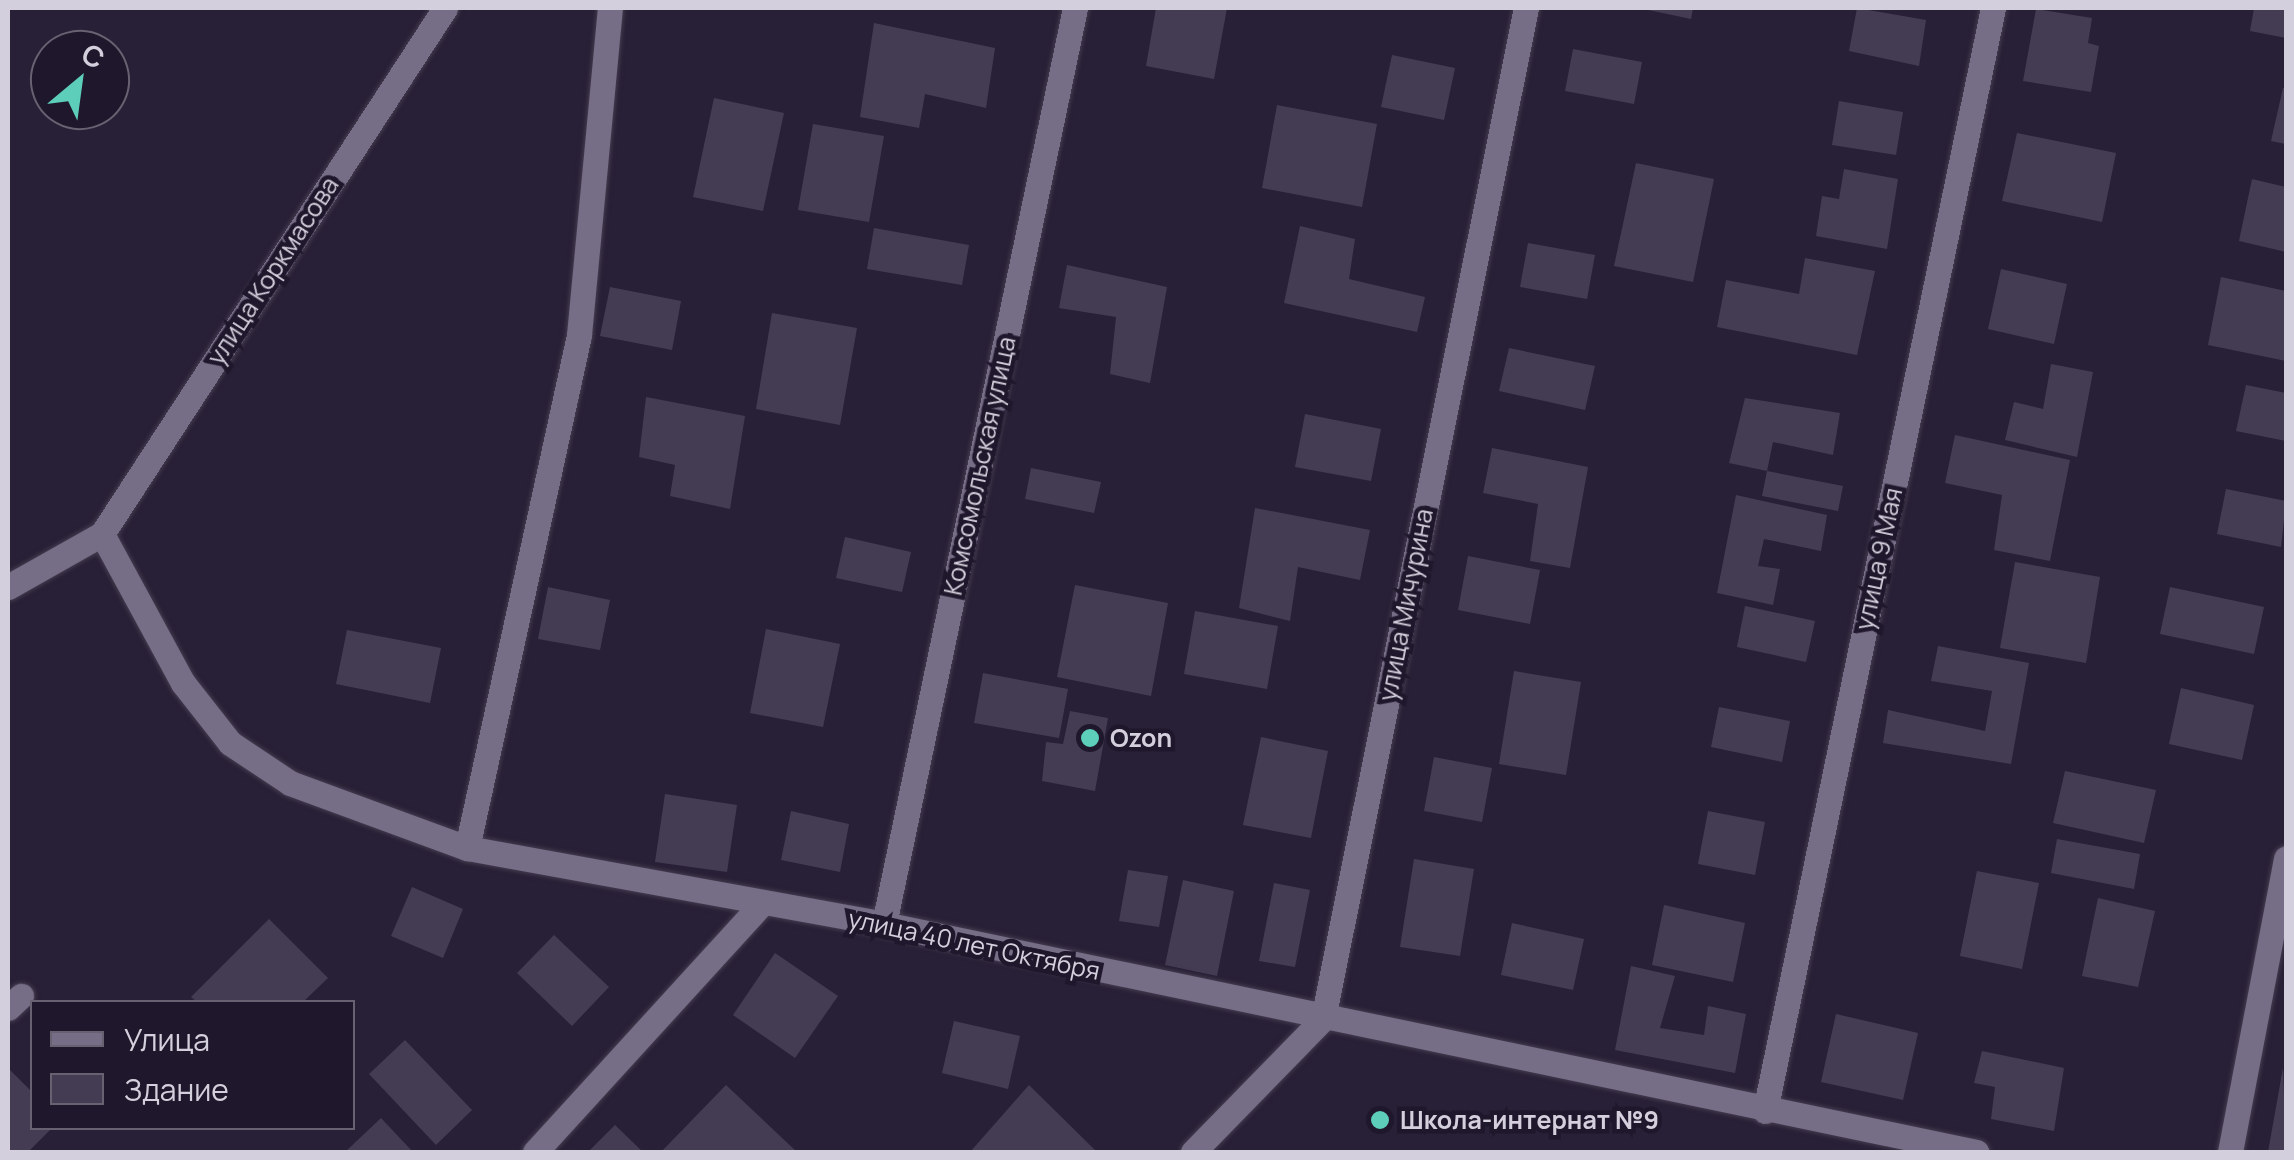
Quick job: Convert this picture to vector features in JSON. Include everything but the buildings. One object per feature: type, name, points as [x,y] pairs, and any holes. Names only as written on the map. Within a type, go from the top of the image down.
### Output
[{"type":"street","name":"улица Коркмасова","points":[[102,534],[444,8]]},
{"type":"street","points":[[467,848],[579,335],[610,8]]},
{"type":"street","name":"Комсомольская улица","points":[[884,924],[1075,8]]},
{"type":"street","name":"улица Мичурина","points":[[1323,1019],[1526,8]]},
{"type":"street","name":"улица 9 Мая","points":[[1765,1111],[1994,8]]},
{"type":"street","points":[[8,587],[102,534]]},
{"type":"street","name":"улица 40 лет Октября","points":[[102,534],[182,683],[230,744],[290,783],[467,848],[884,924],[1323,1019],[1976,1152]]},
{"type":"street","points":[[2230,1152],[2286,858]]},
{"type":"street","points":[[535,1152],[762,903]]},
{"type":"street","points":[[1193,1152],[1323,1019]]},
{"type":"place","name":"Ozon","points":[[1090,738]]},
{"type":"place","name":"Школа-интернат №9","points":[[1380,1120]]}]
